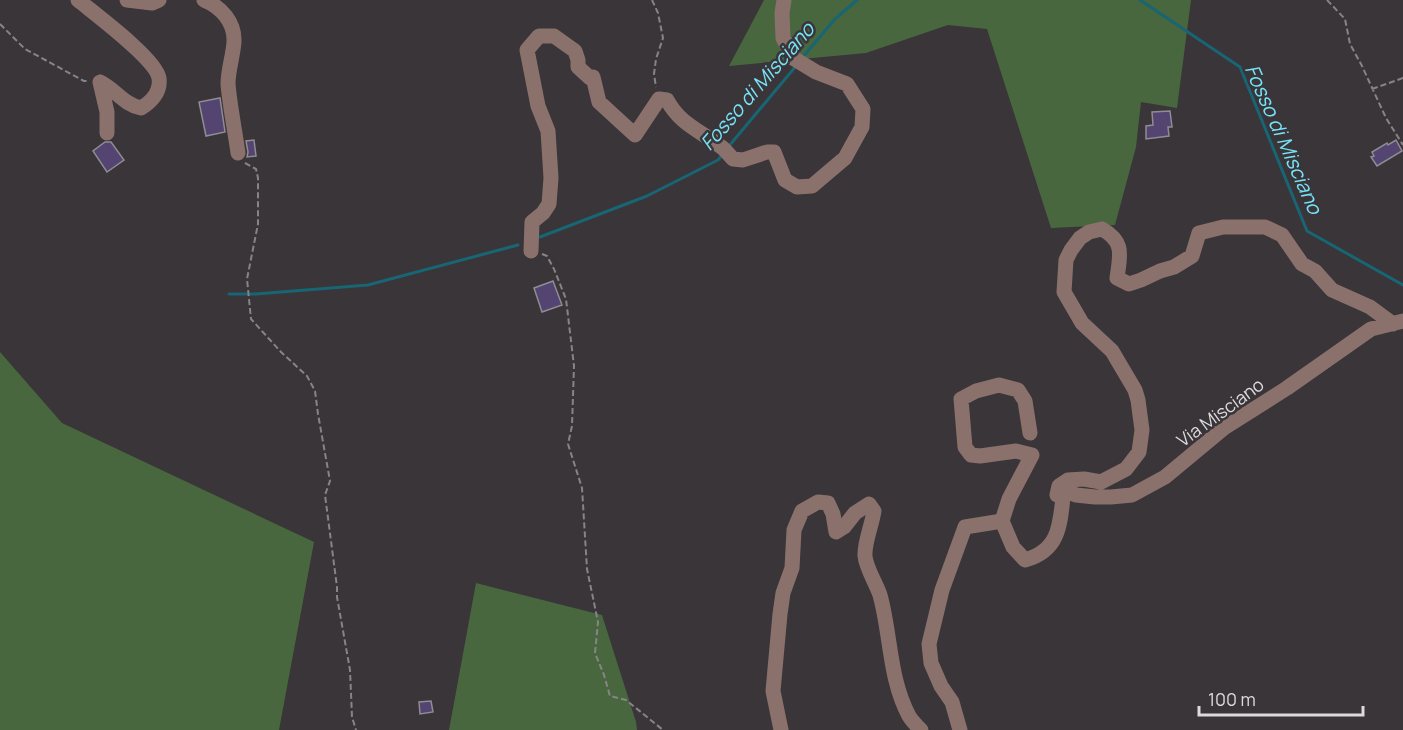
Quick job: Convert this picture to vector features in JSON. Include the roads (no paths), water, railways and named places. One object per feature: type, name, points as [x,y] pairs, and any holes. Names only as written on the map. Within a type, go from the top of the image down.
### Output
[{"type":"street","points":[[78,0],[147,59],[159,77],[158,91],[151,102],[141,108],[131,106],[100,82],[107,112],[107,133]]},
{"type":"street","points":[[127,0],[152,3],[159,0]]},
{"type":"street","points":[[204,0],[222,10],[230,22],[234,39],[228,82],[238,153]]},
{"type":"street","points":[[531,251],[532,222],[543,213],[549,204],[551,178],[548,131],[538,106],[527,50],[539,36],[554,36],[575,51],[578,67],[590,78],[593,77],[599,102],[635,135],[659,99],[667,100],[683,122],[722,147],[733,159],[743,160],[774,152],[785,180],[797,187],[812,186],[845,158],[862,127],[863,109],[847,84],[799,62],[783,38],[784,0]]},
{"type":"street","name":"Via Misciano","points":[[1063,497],[1057,495],[1059,486],[1068,480],[1084,479],[1101,482],[1126,469],[1140,452],[1142,430],[1135,390],[1112,351],[1082,323],[1064,292],[1066,260],[1080,238],[1089,232],[1102,230],[1113,236],[1120,250],[1117,278],[1129,284],[1174,267],[1192,256],[1199,233],[1223,227],[1265,227],[1282,235],[1302,264],[1315,271],[1332,290],[1398,322]]},
{"type":"street","name":"Via Misciano","points":[[1002,521],[1013,546],[1025,560],[1038,557],[1053,541],[1060,523],[1063,497],[1069,492],[1076,495],[1111,497],[1132,495],[1165,477],[1224,428],[1287,388],[1371,329],[1398,322]]},
{"type":"street","points":[[960,730],[952,702],[941,686],[931,663],[929,644],[942,590],[964,527],[1002,521],[1010,499],[1032,455],[1016,451],[971,455],[965,447],[961,399],[999,386],[1018,390],[1024,401],[1030,433]]},
{"type":"street","points":[[781,730],[773,691],[783,593],[792,568],[794,530],[802,511],[818,502],[828,503],[833,514],[836,532],[844,528],[855,513],[869,504],[874,511],[865,557],[879,595],[899,690],[910,717],[921,730]]},
{"type":"waterway","name":"Fosso di Misciano","points":[[802,58],[835,19],[857,0]]},
{"type":"waterway","name":"Fosso di Misciano","points":[[1140,0],[1240,67],[1307,231],[1403,285]]},
{"type":"waterway","name":"Fosso di Misciano","points":[[729,146],[796,66]]},
{"type":"waterway","name":"Fosso di Misciano","points":[[540,237],[647,196],[718,160],[723,154]]},
{"type":"waterway","name":"Fosso di Misciano","points":[[229,294],[368,285],[518,245]]}]
